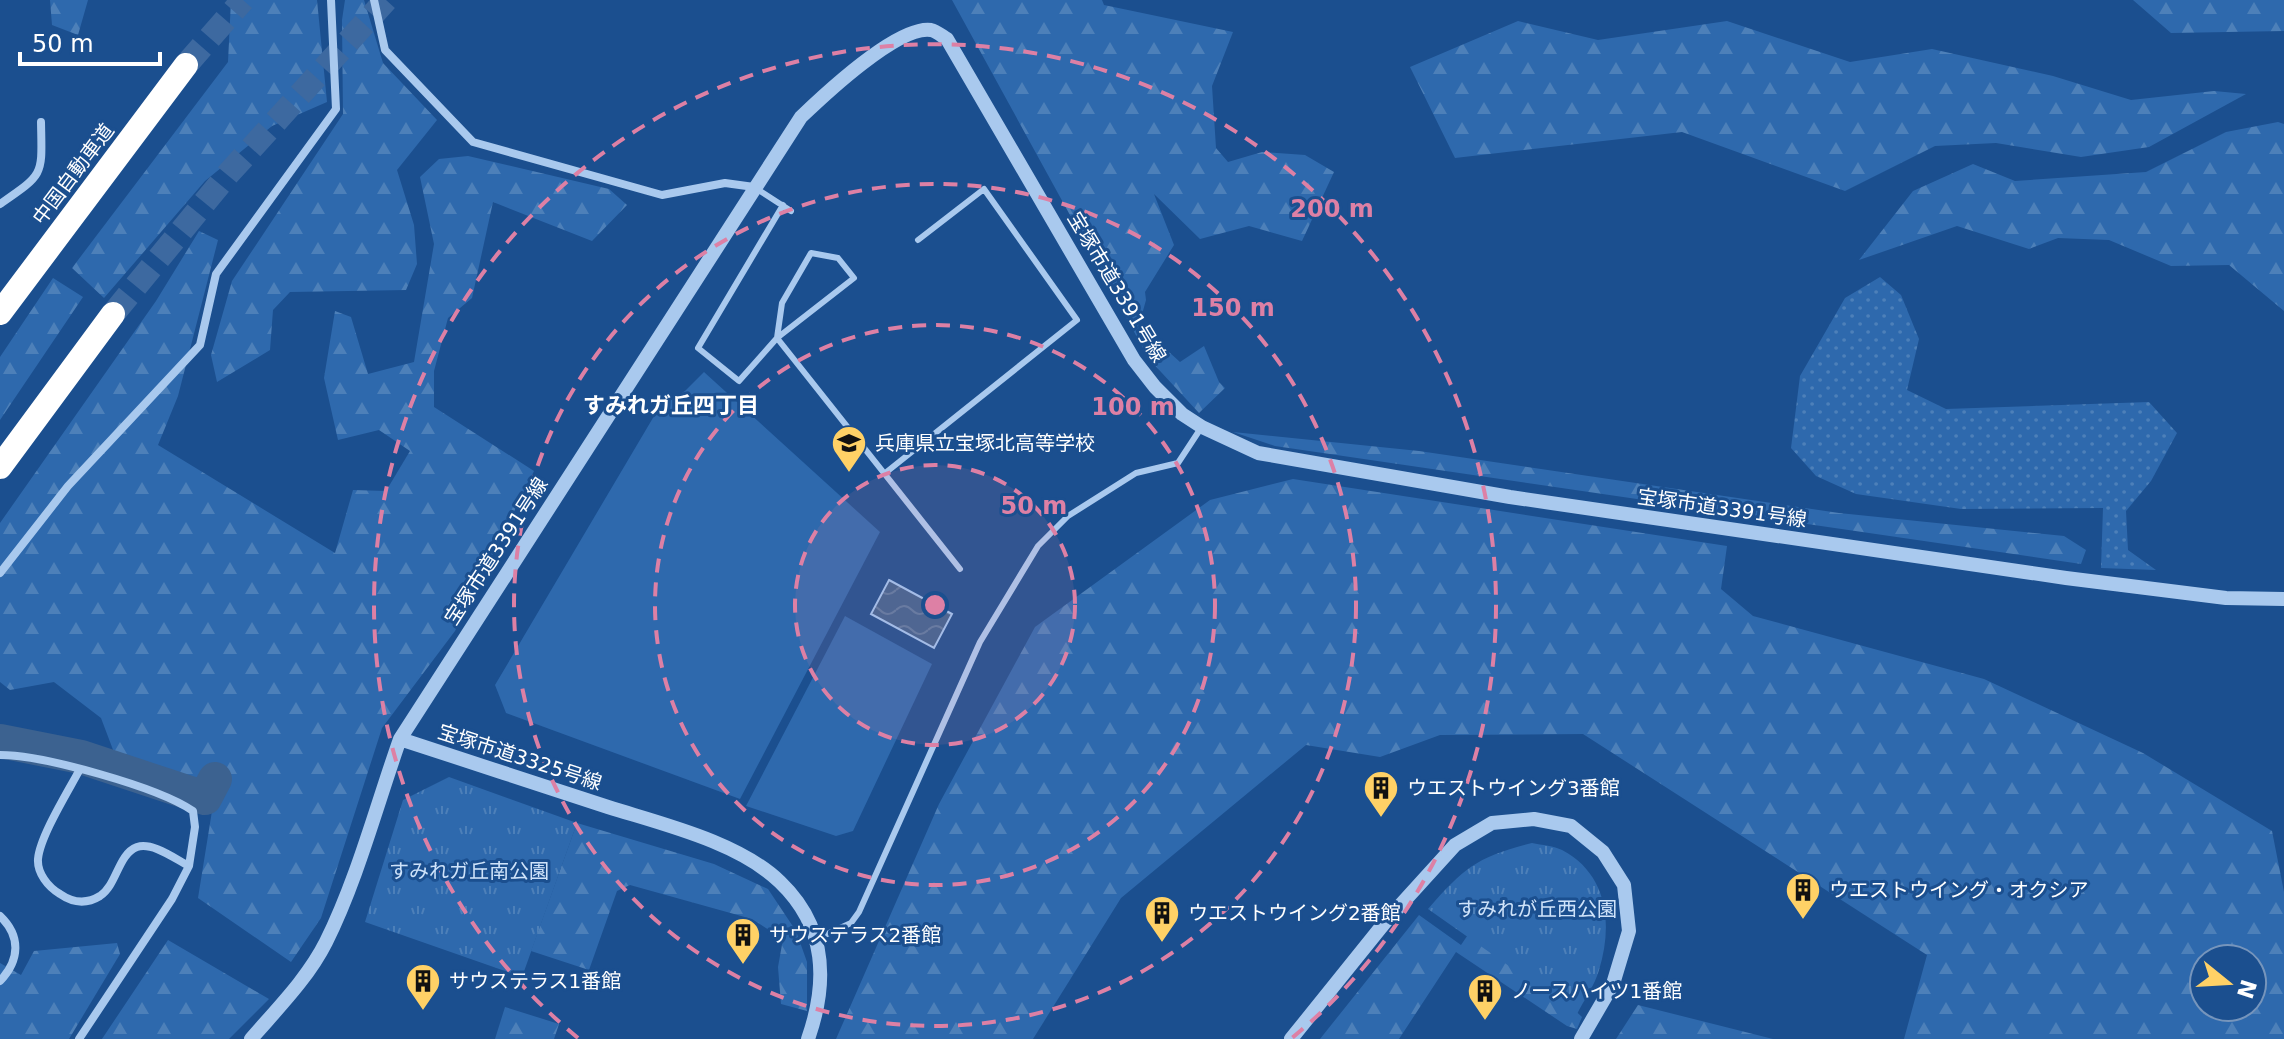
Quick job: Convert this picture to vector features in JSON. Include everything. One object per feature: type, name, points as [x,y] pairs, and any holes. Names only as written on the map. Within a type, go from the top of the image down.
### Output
[{"type":"highway","name":"中国自動車道","points":[[0,313],[186,65]]},
{"type":"highway","points":[[0,467],[113,314]]},
{"type":"street","points":[[0,573],[68,486],[200,345],[216,274],[336,109],[331,0]]},
{"type":"street","points":[[374,0],[385,50],[473,142],[662,195],[725,183],[754,187]]},
{"type":"street","name":"宝塚市道3391号線","points":[[400,739],[801,117],[830,89],[903,37],[919,31],[933,30],[947,39],[1134,360],[1155,387],[1182,414],[1202,427],[1258,453],[1510,497],[2066,578],[2226,598],[2284,599]]},
{"type":"street","points":[[0,204],[33,181],[41,165],[41,122]]},
{"type":"street","points":[[251,1039],[299,983],[325,944],[343,903],[400,739]]},
{"type":"street","name":"宝塚市道3325号線","points":[[400,739],[683,831],[731,851],[779,880],[806,916],[822,960],[819,1008],[808,1039]]},
{"type":"street","points":[[0,755],[80,769],[176,799],[193,811],[195,827],[189,866],[172,899],[79,1039]]},
{"type":"street","points":[[80,769],[45,838],[38,859],[40,873],[48,885],[73,901],[87,902],[110,888],[128,854],[137,847],[152,847],[189,866]]},
{"type":"street","points":[[1291,1039],[1386,921],[1455,845],[1492,823],[1534,819],[1571,826],[1603,852],[1624,885],[1629,931],[1613,984],[1581,1039]]},
{"type":"street","points":[[0,916],[11,927],[17,942],[10,971],[0,981]]},
{"type":"lane","points":[[754,187],[791,211]]},
{"type":"lane","points":[[884,474],[1077,320],[984,189],[918,240]]},
{"type":"lane","points":[[783,205],[698,348],[739,381],[777,338],[854,278],[838,258],[811,253],[782,303],[777,338],[960,569]]},
{"type":"lane","points":[[816,939],[851,923],[859,912],[980,642],[1038,546],[1068,516],[1136,473],[1178,463],[1202,427]]},
{"type":"green space","points":[[50,0],[88,0],[78,35],[52,25]]},
{"type":"green space","points":[[231,0],[317,0],[327,102],[272,126],[205,181],[104,298],[72,268],[228,62]]},
{"type":"green space","points":[[345,0],[364,0],[383,63],[437,120],[397,170],[414,225],[417,264],[406,290],[290,292],[273,310],[270,350],[217,382],[211,355],[232,281],[343,114],[342,20]]},
{"type":"green space","points":[[952,0],[1102,0],[1104,5],[1233,32],[1212,86],[1216,148],[1228,162],[1262,152],[1305,155],[1334,172],[1302,241],[1249,226],[1200,239],[1154,194],[1174,245],[1145,292],[1146,300],[1139,325],[1180,362],[1204,346],[1219,382],[1225,388],[1199,413],[1149,359]]},
{"type":"green space","points":[[2133,0],[2284,0],[2284,31],[2171,33]]},
{"type":"green space","points":[[1518,21],[1598,40],[1727,21],[1850,62],[1932,49],[2053,76],[2131,100],[2214,91],[2246,94],[2149,147],[2081,157],[1996,143],[1935,146],[1845,191],[1682,132],[1455,158],[1410,67]]},
{"type":"green space","points":[[2278,122],[2284,124],[2284,311],[2229,265],[2171,266],[2109,240],[2058,238],[2029,249],[1957,226],[1859,260],[1913,191],[1973,164],[2015,181],[2146,172],[2226,132]]},
{"type":"green space","points":[[468,156],[609,189],[627,205],[592,241],[493,202],[472,298],[448,318],[434,371],[434,407],[534,471],[455,631],[382,728],[321,918],[291,962],[198,898],[212,811],[189,782],[115,755],[101,718],[54,682],[10,690],[0,682],[0,523],[156,301],[199,231],[218,240],[178,396],[158,445],[335,553],[353,490],[386,491],[410,451],[379,430],[338,440],[324,378],[335,311],[351,317],[368,374],[414,362],[434,244],[420,177],[439,159]]},
{"type":"green space","points":[[1880,277],[1901,295],[1919,339],[1907,390],[1946,409],[2149,402],[2177,433],[2151,481],[2126,511],[2128,550],[2156,570],[2101,568],[2103,508],[1961,509],[1856,494],[1816,476],[1791,448],[1800,376],[1845,298]]},
{"type":"green space","points":[[53,278],[83,297],[0,420],[0,357]]},
{"type":"green space","points":[[704,372],[880,532],[740,799],[506,713],[495,685],[660,406],[685,391]]},
{"type":"green space","points":[[1233,432],[1419,451],[1839,513],[2064,536],[2086,550],[2081,564],[1275,446]]},
{"type":"green space","points":[[1293,479],[1727,546],[1721,589],[1753,616],[1984,679],[2143,753],[2272,831],[2284,892],[2284,1039],[1904,1039],[1927,955],[1583,734],[1440,735],[1380,757],[1306,745],[1121,898],[1033,1039],[836,1039],[939,804],[1035,627],[1210,500]]},
{"type":"green space","points":[[845,616],[932,664],[853,831],[836,836],[746,806]]},
{"type":"green space","name":"すみれガ丘南公園","points":[[449,777],[577,823],[522,977],[365,922],[403,800]]},
{"type":"green space","points":[[577,823],[714,864],[768,889],[796,931],[807,962],[807,1011],[781,1004],[778,967],[783,939],[752,919],[630,885],[617,891],[589,970],[531,951]]},
{"type":"green space","name":"すみれが丘西公園","points":[[1532,843],[1559,849],[1577,860],[1598,887],[1603,902],[1606,936],[1603,953],[1595,981],[1577,1014],[1428,909],[1473,866],[1498,853]]},
{"type":"green space","points":[[1419,915],[1461,945],[1478,920],[1582,1017],[1577,1029],[1567,1026],[1456,952],[1399,1039],[1320,1039]]},
{"type":"green space","points":[[168,940],[269,999],[229,1039],[102,1039]]},
{"type":"green space","points":[[117,943],[120,954],[69,1039],[0,1039],[0,963],[21,975],[34,951]]},
{"type":"green space","points":[[1638,1005],[1773,1039],[1616,1039]]},
{"type":"green space","points":[[505,1007],[559,1024],[554,1039],[495,1039]]},
{"type":"water","points":[[889,580],[952,614],[934,648],[871,614]]},
{"type":"waterway","points":[[0,741],[81,757],[205,798],[215,779]]},
{"type":"tunnel","points":[[186,65],[243,0]]},
{"type":"tunnel","points":[[113,314],[228,174],[386,0]]},
{"type":"place","name":"兵庫県立宝塚北高等学校","points":[[849,474]]},
{"type":"place","name":"ウエストウイング3番館","points":[[1381,819]]},
{"type":"place","name":"ウエストウイング・オクシア","points":[[1803,921]]},
{"type":"place","name":"ウエストウイング2番館","points":[[1162,944]]},
{"type":"place","name":"サウステラス2番館","points":[[743,966]]},
{"type":"place","name":"サウステラス1番館","points":[[423,1012]]},
{"type":"place","name":"ノースハイツ1番館","points":[[1485,1022]]},
{"type":"district","name":"すみれガ丘四丁目","points":[[671,405]]}]
